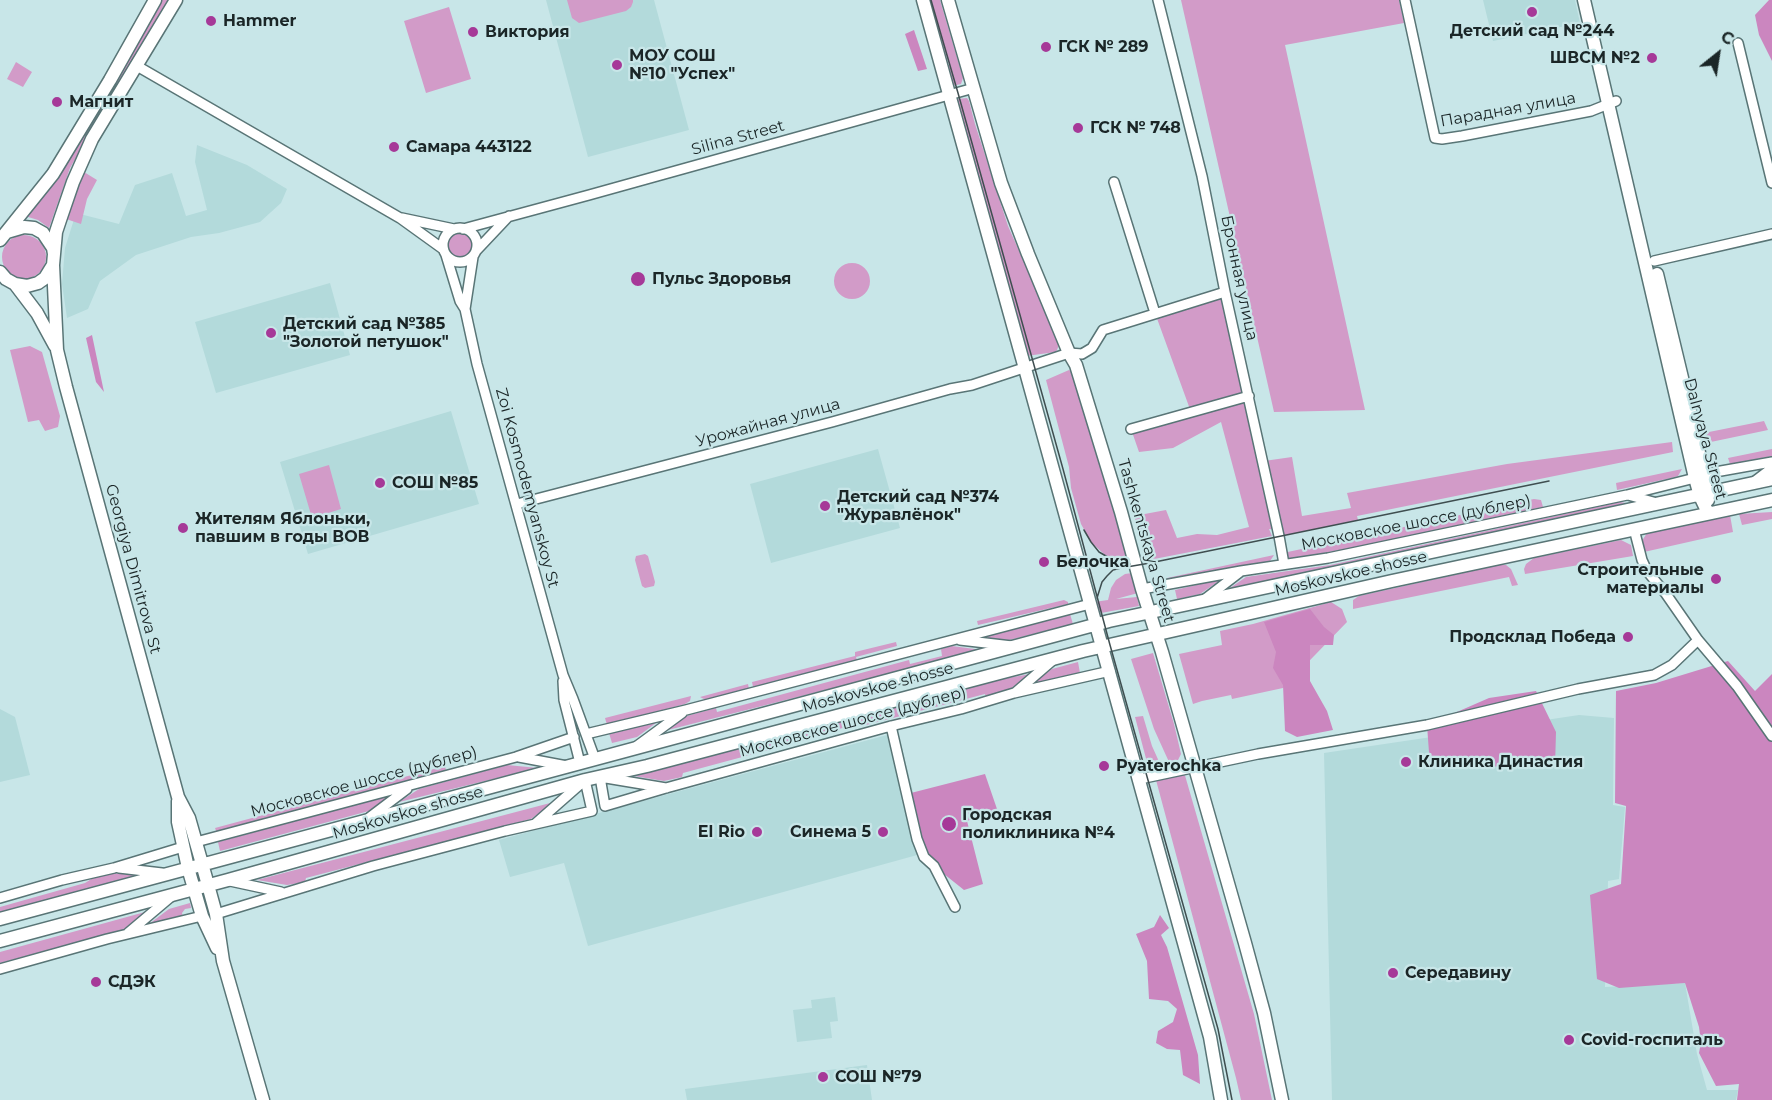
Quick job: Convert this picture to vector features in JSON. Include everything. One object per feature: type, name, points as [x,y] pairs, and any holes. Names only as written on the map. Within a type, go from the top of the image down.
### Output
[{"type":"main road","points":[[3,237],[53,174],[155,0]]},
{"type":"main road","name":"Georgiya Dimitrova St","points":[[176,0],[92,139],[73,182],[56,232],[54,259],[57,350],[178,797],[189,818],[216,914],[223,961],[263,1100]]},
{"type":"main road","points":[[923,0],[1210,1037],[1221,1100]]},
{"type":"main road","name":"Tashkentskaya Street","points":[[948,0],[1001,183],[1079,376],[1121,512],[1253,973],[1275,1060],[1282,1100]]},
{"type":"main road","name":"Dalnyaya Street","points":[[1584,0],[1654,261],[1708,513]]},
{"type":"main road","name":"Dalnyaya Street","points":[[1593,0],[1612,102],[1700,476]]},
{"type":"main road","points":[[3,237],[24,227],[39,231],[50,242],[54,259],[45,278],[38,282],[27,286],[5,278]]},
{"type":"main road","name":"Georgiya Dimitrova St","points":[[5,278],[37,313],[57,350]]},
{"type":"main road","name":"Moskovskoe shosse","points":[[0,920],[1097,624],[1772,479]]},
{"type":"main road","name":"Moskovskoe shosse","points":[[0,941],[585,780],[1103,646],[1392,581],[1772,500]]},
{"type":"main road","points":[[595,759],[600,777]]},
{"type":"main road","points":[[574,765],[585,780]]},
{"type":"main road","name":"Georgiya Dimitrova St","points":[[178,797],[178,822],[188,868],[202,916],[223,961]]},
{"type":"street","name":"Бронная улица","points":[[1158,0],[1202,177],[1225,292],[1280,536],[1284,564]]},
{"type":"street","name":"Парадная улица","points":[[1405,0],[1435,138],[1462,136],[1591,111],[1612,102]]},
{"type":"street","points":[[1738,43],[1772,183]]},
{"type":"street","points":[[137,66],[400,218],[445,252],[453,261],[461,262],[474,254],[509,216]]},
{"type":"street","name":"Silina Street","points":[[459,229],[974,88]]},
{"type":"street","points":[[1114,182],[1155,313]]},
{"type":"street","points":[[400,218],[470,232],[475,238],[474,254]]},
{"type":"street","points":[[445,252],[443,241],[448,233],[459,229]]},
{"type":"street","points":[[1654,261],[1772,234]]},
{"type":"street","name":"Zoi Kosmodemyanskoy St","points":[[445,252],[460,301],[465,309],[477,364],[563,675]]},
{"type":"street","name":"Zoi Kosmodemyanskoy St","points":[[465,309],[474,254]]},
{"type":"street","points":[[1069,353],[1082,354],[1092,348],[1103,330],[1225,292]]},
{"type":"street","name":"Урожайная улица","points":[[516,504],[972,385],[1069,353]]},
{"type":"street","points":[[1131,429],[1249,396]]},
{"type":"street","name":"Московское шоссе (дублер)","points":[[1142,589],[1340,556],[1772,462]]},
{"type":"street","points":[[1752,483],[1772,468]]},
{"type":"street","points":[[1627,495],[1660,504]]},
{"type":"street","points":[[1634,529],[1647,571],[1698,640],[1737,686],[1772,736]]},
{"type":"street","points":[[1202,602],[1241,571]]},
{"type":"street","points":[[586,734],[1090,604]]},
{"type":"street","points":[[955,639],[1017,646]]},
{"type":"street","points":[[1140,779],[1195,766],[1427,725],[1578,689],[1654,675],[1672,665],[1698,640]]},
{"type":"street","points":[[1014,693],[1054,659]]},
{"type":"street","name":"Московское шоссе (дублер)","points":[[600,777],[605,806],[1014,693],[1110,671]]},
{"type":"street","points":[[563,675],[595,759]]},
{"type":"street","points":[[516,757],[574,765],[574,737],[564,700],[563,675]]},
{"type":"street","points":[[633,749],[686,710]]},
{"type":"street","points":[[891,726],[917,839],[924,857],[934,866],[955,906]]},
{"type":"street","name":"Московское шоссе (дублер)","points":[[196,842],[516,757],[574,737]]},
{"type":"street","points":[[600,777],[666,788]]},
{"type":"street","points":[[216,914],[373,866],[592,811],[585,780],[535,824]]},
{"type":"street","points":[[366,820],[411,785]]},
{"type":"street","points":[[0,898],[183,847]]},
{"type":"street","points":[[114,868],[167,874]]},
{"type":"street","points":[[228,880],[283,893]]},
{"type":"street","points":[[127,934],[174,894]]},
{"type":"street","points":[[0,969],[202,916]]},
{"type":"shaded area","points":[[161,0],[168,0],[70,168],[49,228],[38,220],[25,216]]},
{"type":"shaded area","name":"МОУ СОШ №10 \"Успех\"","points":[[546,0],[654,0],[689,130],[588,157]]},
{"type":"shaded area","points":[[567,0],[633,0],[633,2],[626,11],[579,23],[572,18]]},
{"type":"shaded area","points":[[926,0],[940,0],[963,78],[961,84],[952,86],[946,66],[949,65]]},
{"type":"shaded area","points":[[1181,0],[1399,0],[1404,23],[1285,45],[1365,410],[1274,412]]},
{"type":"shaded area","name":"Детский сад №244","points":[[1483,0],[1575,0],[1580,23],[1493,41]]},
{"type":"shaded area","points":[[1769,0],[1772,0],[1772,61],[1759,35],[1755,15]]},
{"type":"shaded area","points":[[449,7],[471,79],[426,93],[404,21]]},
{"type":"shaded area","points":[[914,30],[927,69],[918,71],[905,34]]},
{"type":"shaded area","points":[[16,62],[32,72],[23,87],[7,79]]},
{"type":"shaded area","points":[[967,98],[1008,226],[1060,343],[1056,352],[1026,356],[955,103],[958,99]]},
{"type":"shaded area","points":[[197,145],[247,165],[287,189],[281,203],[260,222],[219,233],[191,237],[136,255],[100,281],[88,309],[67,318],[62,284],[65,248],[76,213],[119,224],[135,185],[172,173],[186,216],[207,210],[195,162]]},
{"type":"shaded area","points":[[84,172],[97,180],[87,199],[81,224],[66,219]]},
{"type":"shaded area","points":[[460,232],[469,236],[473,245],[469,254],[460,258],[451,254],[447,245],[451,236]]},
{"type":"shaded area","points":[[24,235],[33,236],[40,241],[45,248],[45,266],[40,273],[33,278],[24,279],[15,278],[8,273],[3,266],[2,257],[3,248],[8,241],[15,236]]},
{"type":"shaded area","points":[[852,263],[865,268],[870,281],[865,294],[852,299],[839,294],[834,281],[839,268]]},
{"type":"shaded area","name":"Детский сад №385 \"Золотой петушок\"","points":[[330,283],[350,355],[216,393],[195,322]]},
{"type":"shaded area","points":[[1225,292],[1264,461],[1292,457],[1302,516],[1351,508],[1347,493],[1507,464],[1672,442],[1673,452],[1357,516],[1358,520],[1280,536],[1278,530],[1269,529],[1272,536],[1149,560],[1134,516],[1166,510],[1177,538],[1197,534],[1217,535],[1249,527],[1221,422],[1173,448],[1139,452],[1131,429],[1191,412],[1155,313]]},
{"type":"shaded area","points":[[92,335],[104,392],[96,382],[86,338]]},
{"type":"shaded area","points":[[30,346],[42,352],[60,416],[58,427],[45,431],[39,420],[28,422],[10,350]]},
{"type":"shaded area","points":[[1069,370],[1073,373],[1089,422],[1127,558],[1126,564],[1105,555],[1091,542],[1081,524],[1071,488],[1069,467],[1046,380]]},
{"type":"shaded area","name":"СОШ №85","points":[[451,411],[479,504],[308,554],[280,462]]},
{"type":"shaded area","points":[[1764,421],[1768,430],[1706,443],[1704,433]]},
{"type":"shaded area","name":"Детский сад №374 \"Журавлёнок\"","points":[[878,449],[900,528],[771,563],[750,484]]},
{"type":"shaded area","points":[[1772,449],[1772,456],[1730,464],[1728,458]]},
{"type":"shaded area","points":[[329,465],[341,509],[312,518],[299,474]]},
{"type":"shaded area","points":[[1682,469],[1678,476],[1617,490],[1616,483]]},
{"type":"shaded area","points":[[1534,499],[1541,500],[1543,507],[1290,559],[1283,553]]},
{"type":"shaded area","points":[[1620,502],[1632,504],[1227,590],[1246,577],[1330,565]]},
{"type":"shaded area","points":[[1772,512],[1772,519],[1742,525],[1739,514]]},
{"type":"shaded area","points":[[1730,515],[1733,532],[1644,552],[1640,544],[1647,533]]},
{"type":"shaded area","points":[[1621,540],[1631,545],[1633,556],[1525,574],[1526,564],[1534,558]]},
{"type":"shaded area","points":[[645,554],[648,556],[655,582],[654,586],[645,588],[642,586],[635,560],[636,556]]},
{"type":"shaded area","points":[[1274,555],[1270,561],[1167,582],[1167,578]]},
{"type":"shaded area","points":[[1506,565],[1511,569],[1518,585],[1512,586],[1509,577],[1353,609],[1353,600],[1359,596]]},
{"type":"shaded area","points":[[1132,573],[1138,593],[1116,599],[1137,597],[1139,606],[1101,613],[1094,602],[1108,600],[1116,580],[1125,574]]},
{"type":"shaded area","points":[[1222,579],[1200,594],[1177,599],[1175,590]]},
{"type":"shaded area","points":[[1064,600],[1068,604],[978,625],[977,621]]},
{"type":"shaded area","points":[[1331,602],[1342,609],[1347,622],[1283,688],[1232,699],[1231,695],[1193,704],[1179,654],[1222,645],[1220,631]]},
{"type":"shaded area","points":[[1310,609],[1324,627],[1334,635],[1333,645],[1310,645],[1310,681],[1327,711],[1333,730],[1297,737],[1285,731],[1283,685],[1273,668],[1276,652],[1264,622]]},
{"type":"shaded area","points":[[1070,614],[1073,624],[1009,640],[977,637]]},
{"type":"shaded area","points":[[896,642],[897,646],[856,657],[857,660],[753,687],[752,682],[855,656],[855,652]]},
{"type":"shaded area","points":[[952,646],[982,650],[664,731],[683,717],[716,708],[717,712],[909,660],[910,664],[942,656],[941,649]]},
{"type":"shaded area","points":[[1153,653],[1181,754],[1178,760],[1169,762],[1154,729],[1131,659]]},
{"type":"shaded area","points":[[1728,661],[1755,691],[1772,674],[1772,1100],[1737,1100],[1739,1084],[1716,1086],[1699,1053],[1701,1042],[1699,1027],[1685,983],[1619,988],[1597,979],[1590,895],[1621,884],[1626,806],[1615,803],[1616,691],[1656,683]]},
{"type":"shaded area","points":[[1078,662],[1080,673],[1029,686],[1052,669]]},
{"type":"shaded area","points":[[1030,674],[1009,690],[986,697],[985,694],[866,725],[865,722],[683,773],[682,777],[664,781],[634,776],[986,682]]},
{"type":"shaded area","points":[[748,684],[749,689],[706,700],[700,697]]},
{"type":"shaded area","points":[[1536,691],[1556,732],[1555,767],[1430,766],[1427,725],[1489,698]]},
{"type":"shaded area","points":[[691,696],[690,701],[685,704],[607,725],[605,718]]},
{"type":"shaded area","points":[[0,709],[15,717],[30,775],[0,782]]},
{"type":"shaded area","points":[[1579,715],[1614,718],[1613,805],[1625,807],[1619,879],[1608,881],[1605,987],[1685,983],[1697,1054],[1707,1090],[1738,1090],[1736,1100],[1332,1100],[1324,753]]},
{"type":"shaded area","points":[[1143,716],[1161,766],[1148,766],[1135,717]]},
{"type":"shaded area","points":[[660,720],[637,737],[612,743],[609,733]]},
{"type":"shaded area","points":[[898,732],[928,852],[588,946],[564,863],[510,877],[499,840]]},
{"type":"shaded area","points":[[507,765],[538,768],[399,802],[419,789]]},
{"type":"shaded area","points":[[445,766],[446,771],[217,833],[215,828]]},
{"type":"shaded area","points":[[1184,772],[1254,1014],[1272,1100],[1241,1100],[1156,780]]},
{"type":"shaded area","points":[[985,774],[997,809],[967,821],[983,884],[964,890],[934,866],[921,850],[907,794]]},
{"type":"shaded area","points":[[392,795],[369,811],[220,851],[218,842]]},
{"type":"shaded area","points":[[554,802],[531,819],[306,878],[305,882],[287,885],[257,880]]},
{"type":"shaded area","points":[[112,873],[141,876],[0,913],[0,907]]},
{"type":"shaded area","points":[[190,903],[191,908],[185,909],[182,913],[183,918],[145,927],[169,909]]},
{"type":"shaded area","points":[[145,912],[123,930],[0,963],[0,952]]},
{"type":"shaded area","points":[[1160,915],[1169,928],[1161,935],[1167,947],[1198,1055],[1200,1084],[1183,1075],[1180,1050],[1167,1049],[1156,1043],[1158,1031],[1173,1022],[1177,1009],[1168,1001],[1149,999],[1147,961],[1136,934],[1154,927]]},
{"type":"shaded area","points":[[835,997],[838,1021],[830,1022],[832,1038],[797,1042],[793,1010],[812,1008],[811,1000]]},
{"type":"shaded area","name":"СОШ №79","points":[[867,1065],[872,1100],[687,1100],[685,1089]]},
{"type":"tram line","points":[[931,0],[1218,1029],[1232,1100]]},
{"type":"tram line","points":[[1097,598],[1102,582],[1113,570],[1549,481]]},
{"type":"tram line","points":[[1084,530],[1099,552],[1113,560],[1130,564]]},
{"type":"place","name":"Детский сад №244","points":[[1532,12]]},
{"type":"place","name":"Hammer","points":[[211,21]]},
{"type":"place","name":"Виктория","points":[[473,32]]},
{"type":"place","name":"ГСК № 289","points":[[1046,47]]},
{"type":"place","name":"ШВСМ №2","points":[[1652,58]]},
{"type":"place","name":"МОУ СОШ №10 \"Успех\"","points":[[617,65]]},
{"type":"place","name":"Магнит","points":[[57,102]]},
{"type":"place","name":"ГСК № 748","points":[[1078,128]]},
{"type":"place","name":"Самара 443122","points":[[394,147]]},
{"type":"place","name":"Пульс Здоровья","points":[[638,279]]},
{"type":"place","name":"Детский сад №385 \"Золотой петушок\"","points":[[271,333]]},
{"type":"place","name":"СОШ №85","points":[[380,483]]},
{"type":"place","name":"Детский сад №374 \"Журавлёнок\"","points":[[825,506]]},
{"type":"place","name":"Жителям Яблоньки, павшим в годы ВОВ","points":[[183,528]]},
{"type":"place","name":"Белочка","points":[[1044,562]]},
{"type":"place","name":"Строительные материалы","points":[[1716,579]]},
{"type":"place","name":"Продсклад Победа","points":[[1628,637]]},
{"type":"place","name":"Клиника Династия","points":[[1406,762]]},
{"type":"place","name":"Pyaterochka","points":[[1104,766]]},
{"type":"place","name":"Городская поликлиника №4","points":[[949,824]]},
{"type":"place","name":"El Rio","points":[[757,832]]},
{"type":"place","name":"Синема 5","points":[[883,832]]},
{"type":"place","name":"Середавину","points":[[1393,973]]},
{"type":"place","name":"СДЭК","points":[[96,982]]},
{"type":"place","name":"Covid-госпиталь","points":[[1569,1040]]},
{"type":"place","name":"СОШ №79","points":[[823,1077]]}]
